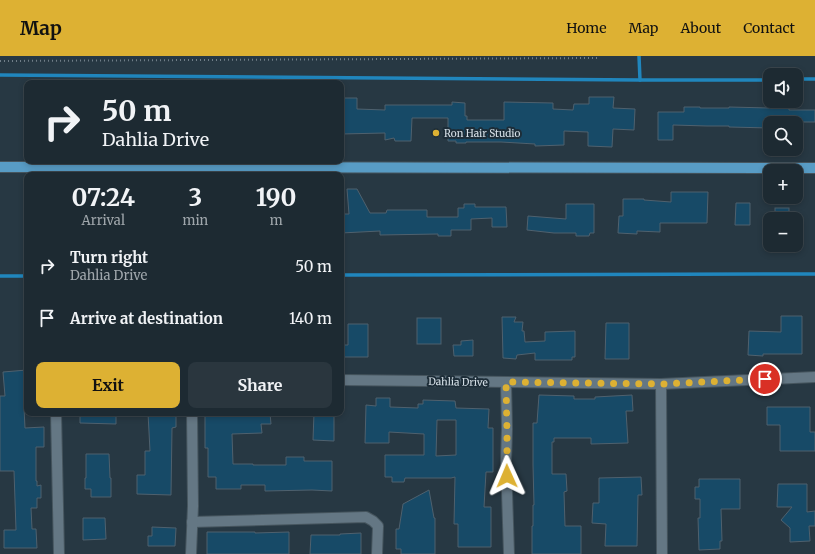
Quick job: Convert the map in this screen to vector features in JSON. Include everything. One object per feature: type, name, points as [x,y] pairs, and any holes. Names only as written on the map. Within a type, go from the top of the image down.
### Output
[{"type":"main road","points":[[0,167],[815,168]]},
{"type":"street","name":"Dahlia Drive","points":[[344,380],[662,384],[815,377]]},
{"type":"street","points":[[506,382],[506,461],[509,554]]},
{"type":"street","points":[[662,384],[662,554]]},
{"type":"street","points":[[56,416],[59,554]]},
{"type":"street","points":[[191,554],[192,416]]},
{"type":"street","points":[[192,522],[366,517],[378,526],[378,554]]},
{"type":"path","points":[[0,61],[597,58],[597,56]]},
{"type":"building","points":[[589,97],[614,97],[613,108],[635,109],[634,130],[613,129],[612,147],[588,146],[588,132],[564,131],[564,145],[535,146],[535,144],[501,142],[456,143],[456,141],[448,141],[448,118],[412,118],[411,141],[395,141],[394,138],[385,140],[385,133],[344,134],[344,98],[357,98],[357,109],[385,110],[385,105],[452,105],[452,102],[465,103],[465,116],[467,116],[467,120],[504,120],[504,102],[553,103],[553,109],[573,110],[574,104],[589,104]]},
{"type":"building","points":[[684,107],[815,110],[815,122],[803,122],[803,116],[763,116],[763,128],[673,125],[673,140],[658,140],[658,112],[684,112]]},
{"type":"building","points":[[347,189],[357,189],[370,213],[386,213],[387,210],[427,210],[427,217],[458,217],[458,208],[464,208],[464,204],[475,204],[475,207],[506,207],[507,227],[492,227],[492,218],[471,219],[471,230],[451,230],[451,236],[438,236],[438,234],[380,235],[380,231],[344,233],[344,214],[349,214]]},
{"type":"building","points":[[671,192],[708,192],[707,223],[660,223],[660,232],[637,231],[637,234],[618,233],[619,216],[623,216],[623,199],[644,199],[671,202]]},
{"type":"building","points":[[736,203],[750,203],[750,225],[735,225]]},
{"type":"building","points":[[566,204],[594,204],[594,233],[590,233],[589,236],[576,236],[576,233],[554,233],[527,230],[528,216],[566,219]]},
{"type":"building","points":[[775,208],[789,208],[789,212],[775,212]]},
{"type":"building","points":[[781,316],[802,316],[802,354],[763,354],[763,356],[748,355],[749,331],[781,332]]},
{"type":"building","points":[[502,317],[516,317],[514,322],[523,322],[522,331],[524,331],[525,342],[545,341],[545,332],[575,331],[575,357],[572,357],[572,360],[535,360],[535,353],[517,355],[516,359],[503,358]]},
{"type":"building","points":[[417,318],[441,318],[441,344],[417,344]]},
{"type":"building","points":[[606,323],[629,323],[629,359],[605,359]]},
{"type":"building","points":[[348,324],[368,324],[368,357],[344,357],[344,345],[348,345]]},
{"type":"building","points":[[473,340],[473,356],[454,356],[453,345],[461,345],[461,341]]},
{"type":"building","points":[[24,370],[25,428],[44,427],[44,447],[36,447],[36,481],[37,486],[41,485],[41,498],[37,498],[37,508],[31,508],[32,529],[36,529],[37,548],[4,548],[4,530],[16,530],[14,471],[0,471],[0,396],[5,396],[3,372]]},
{"type":"building","points":[[539,395],[574,396],[574,399],[595,399],[595,397],[632,395],[633,411],[626,411],[628,443],[591,444],[591,438],[554,438],[554,442],[552,442],[552,474],[566,474],[567,491],[564,492],[565,526],[581,526],[581,554],[532,554],[534,505],[533,423],[537,423]]},
{"type":"building","points":[[376,398],[390,398],[390,407],[418,408],[418,404],[423,404],[423,400],[455,401],[456,408],[489,409],[488,428],[493,428],[493,472],[486,472],[484,507],[491,507],[491,547],[458,547],[458,524],[454,524],[455,477],[405,478],[404,482],[392,482],[392,477],[385,477],[385,455],[424,455],[424,434],[389,432],[389,443],[365,443],[366,405],[376,406]],"holes":[[[437,420],[456,420],[456,455],[436,456]]]},
{"type":"building","points":[[767,407],[810,407],[810,432],[815,432],[815,451],[780,451],[780,425],[767,425]]},
{"type":"building","points":[[80,416],[116,416],[116,424],[80,423]]},
{"type":"building","points":[[148,416],[176,416],[176,427],[172,428],[171,495],[137,494],[137,475],[145,475],[145,451],[150,451]]},
{"type":"building","points":[[205,416],[270,416],[271,424],[261,424],[262,433],[232,434],[233,464],[286,465],[286,457],[304,457],[304,461],[332,461],[332,491],[265,491],[265,485],[241,485],[241,489],[216,489],[216,477],[208,477],[208,448],[205,448]]},
{"type":"building","points":[[314,416],[334,416],[334,441],[313,440]]},
{"type":"building","points":[[86,454],[109,454],[111,497],[91,497],[91,489],[85,489]]},
{"type":"building","points":[[641,477],[642,495],[638,495],[637,546],[605,546],[606,524],[592,523],[593,503],[599,503],[599,478]]},
{"type":"building","points":[[699,479],[740,479],[740,509],[721,509],[722,541],[720,541],[720,549],[699,550],[698,518],[700,518],[700,499],[695,499],[695,487],[699,487]]},
{"type":"building","points":[[778,484],[807,484],[807,512],[815,511],[815,526],[809,526],[810,541],[790,542],[790,528],[781,520],[792,507],[777,507]]},
{"type":"building","points":[[429,490],[435,518],[435,554],[401,554],[401,549],[396,549],[396,529],[399,529],[403,504]]},
{"type":"building","points":[[83,518],[105,518],[106,539],[83,540]]},
{"type":"building","points":[[152,527],[176,528],[175,546],[148,546],[148,536],[152,536]]},
{"type":"building","points":[[207,532],[289,532],[289,554],[207,554]]},
{"type":"building","points":[[361,533],[361,554],[310,554],[311,535]]},
{"type":"waterway","points":[[639,56],[640,80]]},
{"type":"waterway","points":[[0,75],[763,80]]},
{"type":"waterway","points":[[803,79],[815,79]]},
{"type":"waterway","points":[[344,275],[815,274]]},
{"type":"waterway","points":[[0,276],[24,276]]},
{"type":"place","name":"Ron Hair Studio","points":[[436,133]]},
{"type":"route","points":[[507,476],[506,382],[662,384],[765,379]]}]
